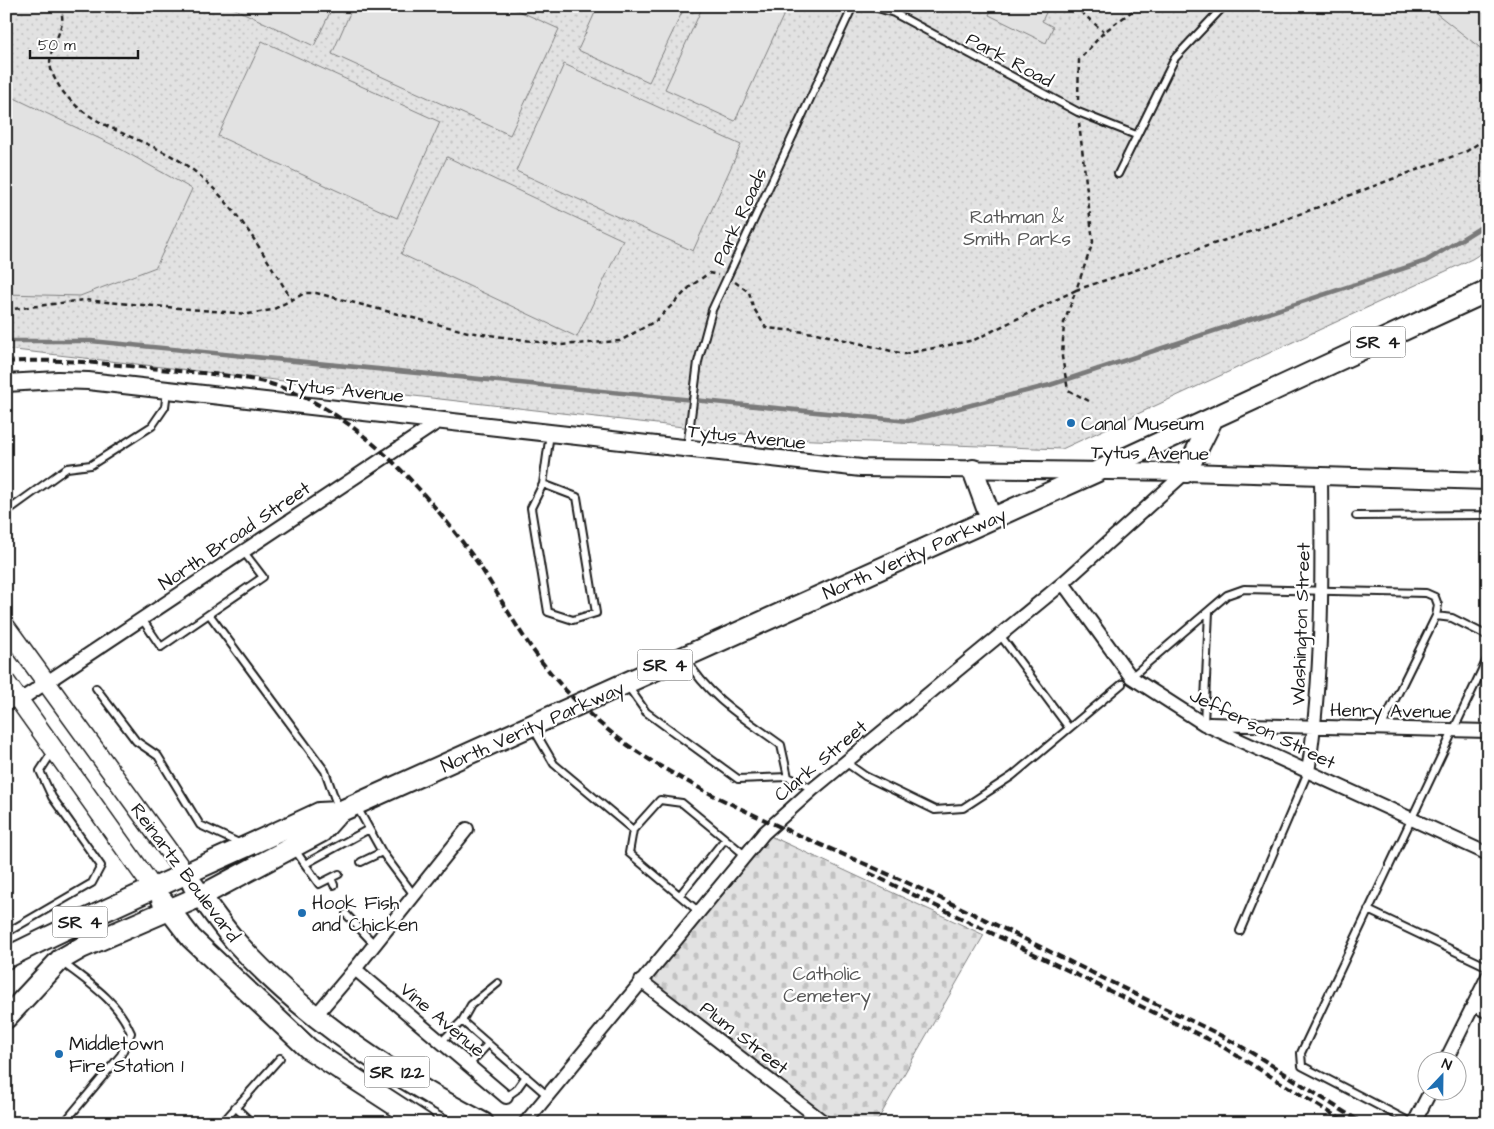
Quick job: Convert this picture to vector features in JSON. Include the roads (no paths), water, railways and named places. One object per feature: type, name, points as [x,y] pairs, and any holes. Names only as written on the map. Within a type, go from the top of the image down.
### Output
[{"type":"main road","name":"North Verity Parkway","points":[[186,875],[318,813],[347,808],[532,727],[685,656],[1098,471],[1488,290]]},
{"type":"main road","points":[[1186,472],[1213,418]]},
{"type":"main road","points":[[973,470],[991,519]]},
{"type":"main road","name":"Reinartz Boulevard","points":[[6,628],[48,682],[201,896],[238,944],[316,1015],[362,1049],[444,1103],[484,1123]]},
{"type":"main road","name":"Reinartz Boulevard","points":[[6,682],[13,704],[54,748],[168,909],[191,938],[309,1049],[423,1123]]},
{"type":"main road","name":"North Verity Parkway","points":[[168,909],[201,896],[321,832],[347,808]]},
{"type":"main road","name":"SR 4","points":[[6,958],[153,888],[186,875]]},
{"type":"main road","name":"SR 4","points":[[6,1018],[60,960],[81,948],[168,909]]},
{"type":"street","name":"Tytus Avenue","points":[[6,383],[58,380],[441,420],[860,468],[1186,472],[1488,481]]},
{"type":"street","name":"North Broad Street","points":[[13,704],[441,420]]},
{"type":"street","name":"Clark Street","points":[[525,1123],[764,832],[812,789],[1063,583],[1186,472]]},
{"type":"street","name":"Washington Street","points":[[1308,772],[1315,727],[1322,591],[1321,476]]},
{"type":"street","name":"Jefferson Street","points":[[1063,583],[1126,680],[1204,724],[1488,854]]},
{"type":"street","name":"Henry Avenue","points":[[1204,724],[1488,731]]},
{"type":"street","points":[[316,1015],[356,970],[467,829]]},
{"type":"street","name":"Vine Avenue","points":[[356,970],[506,1097]]},
{"type":"street","points":[[1450,1052],[1488,976]]},
{"type":"street","name":"Plum Street","points":[[641,981],[825,1123]]},
{"type":"street","points":[[1474,1005],[1488,1012]]},
{"type":"street","points":[[1413,1123],[1425,1102]]},
{"type":"lane","name":"Park Roads","points":[[687,449],[698,362],[712,310],[853,6]]},
{"type":"lane","name":"Park Road","points":[[871,6],[894,13],[1078,112],[1136,135]]},
{"type":"lane","points":[[1118,174],[1175,58],[1224,6]]},
{"type":"lane","points":[[6,512],[67,468],[91,465],[152,426],[165,407],[167,391]]},
{"type":"lane","points":[[543,484],[577,497],[596,613],[573,620],[548,612],[531,508],[543,484],[550,432]]},
{"type":"lane","points":[[1356,516],[1486,515],[1488,511]]},
{"type":"lane","points":[[142,618],[162,647],[264,577],[243,551]]},
{"type":"lane","points":[[845,762],[865,776],[935,810],[963,808],[1012,776],[1228,595],[1244,589],[1426,593],[1435,597],[1438,606],[1436,616],[1381,728]]},
{"type":"lane","points":[[1204,724],[1209,611]]},
{"type":"lane","points":[[209,614],[325,771],[347,808],[369,829],[382,852],[414,895]]},
{"type":"lane","points":[[1436,616],[1452,618],[1488,636]]},
{"type":"lane","points":[[1000,635],[1069,728]]},
{"type":"lane","points":[[685,656],[697,678],[711,692],[781,745],[788,777]]},
{"type":"lane","points":[[1413,1123],[1302,1066],[1301,1053],[1488,657]]},
{"type":"lane","points":[[626,684],[646,712],[738,779],[788,777],[812,789]]},
{"type":"lane","points":[[96,688],[136,741],[158,756],[200,825],[246,847]]},
{"type":"lane","points":[[532,727],[554,764],[633,830]]},
{"type":"lane","points":[[6,933],[92,884],[101,866],[52,797],[40,772],[54,748]]},
{"type":"lane","points":[[1240,931],[1308,772]]},
{"type":"lane","points":[[698,911],[629,853],[633,830],[660,800],[682,803],[745,855]]},
{"type":"lane","points":[[305,864],[369,829]]},
{"type":"lane","points":[[680,895],[725,839]]},
{"type":"lane","points":[[293,847],[319,884],[339,874]]},
{"type":"lane","points":[[361,862],[382,852]]},
{"type":"lane","points":[[331,878],[334,885]]},
{"type":"lane","points":[[1368,910],[1488,967]]},
{"type":"lane","points":[[346,914],[375,945]]},
{"type":"lane","points":[[60,960],[109,998],[124,1016],[131,1033],[121,1056],[64,1123]]},
{"type":"lane","points":[[441,1042],[462,1021],[471,1005],[498,983]]},
{"type":"lane","points":[[462,1021],[547,1095]]},
{"type":"lane","points":[[469,1065],[488,1044]]},
{"type":"lane","points":[[222,1123],[280,1058]]},
{"type":"lane","points":[[506,1097],[516,1090],[526,1076]]},
{"type":"lane","points":[[235,1108],[252,1123]]},
{"type":"waterway","points":[[6,341],[91,341],[908,421],[1050,385],[1426,261],[1488,223]]},
{"type":"railway","points":[[6,362],[83,362],[238,377],[264,382],[296,393],[326,409],[354,428],[381,451],[430,502],[479,565],[524,637],[550,673],[596,720],[631,748],[721,799],[906,882],[1219,1034],[1363,1123]]},
{"type":"railway","points":[[869,873],[1218,1044],[1347,1123]]},
{"type":"place","name":"Canal Museum","points":[[1071,423]]},
{"type":"place","name":"Hook Fish and Chicken","points":[[302,913]]},
{"type":"place","name":"Middletown Fire Station 1","points":[[59,1054]]},
{"type":"park label","name":"Rathman & Smith Parks","points":[[1017,227]]},
{"type":"park label","name":"Catholic Cemetery","points":[[827,984]]}]
